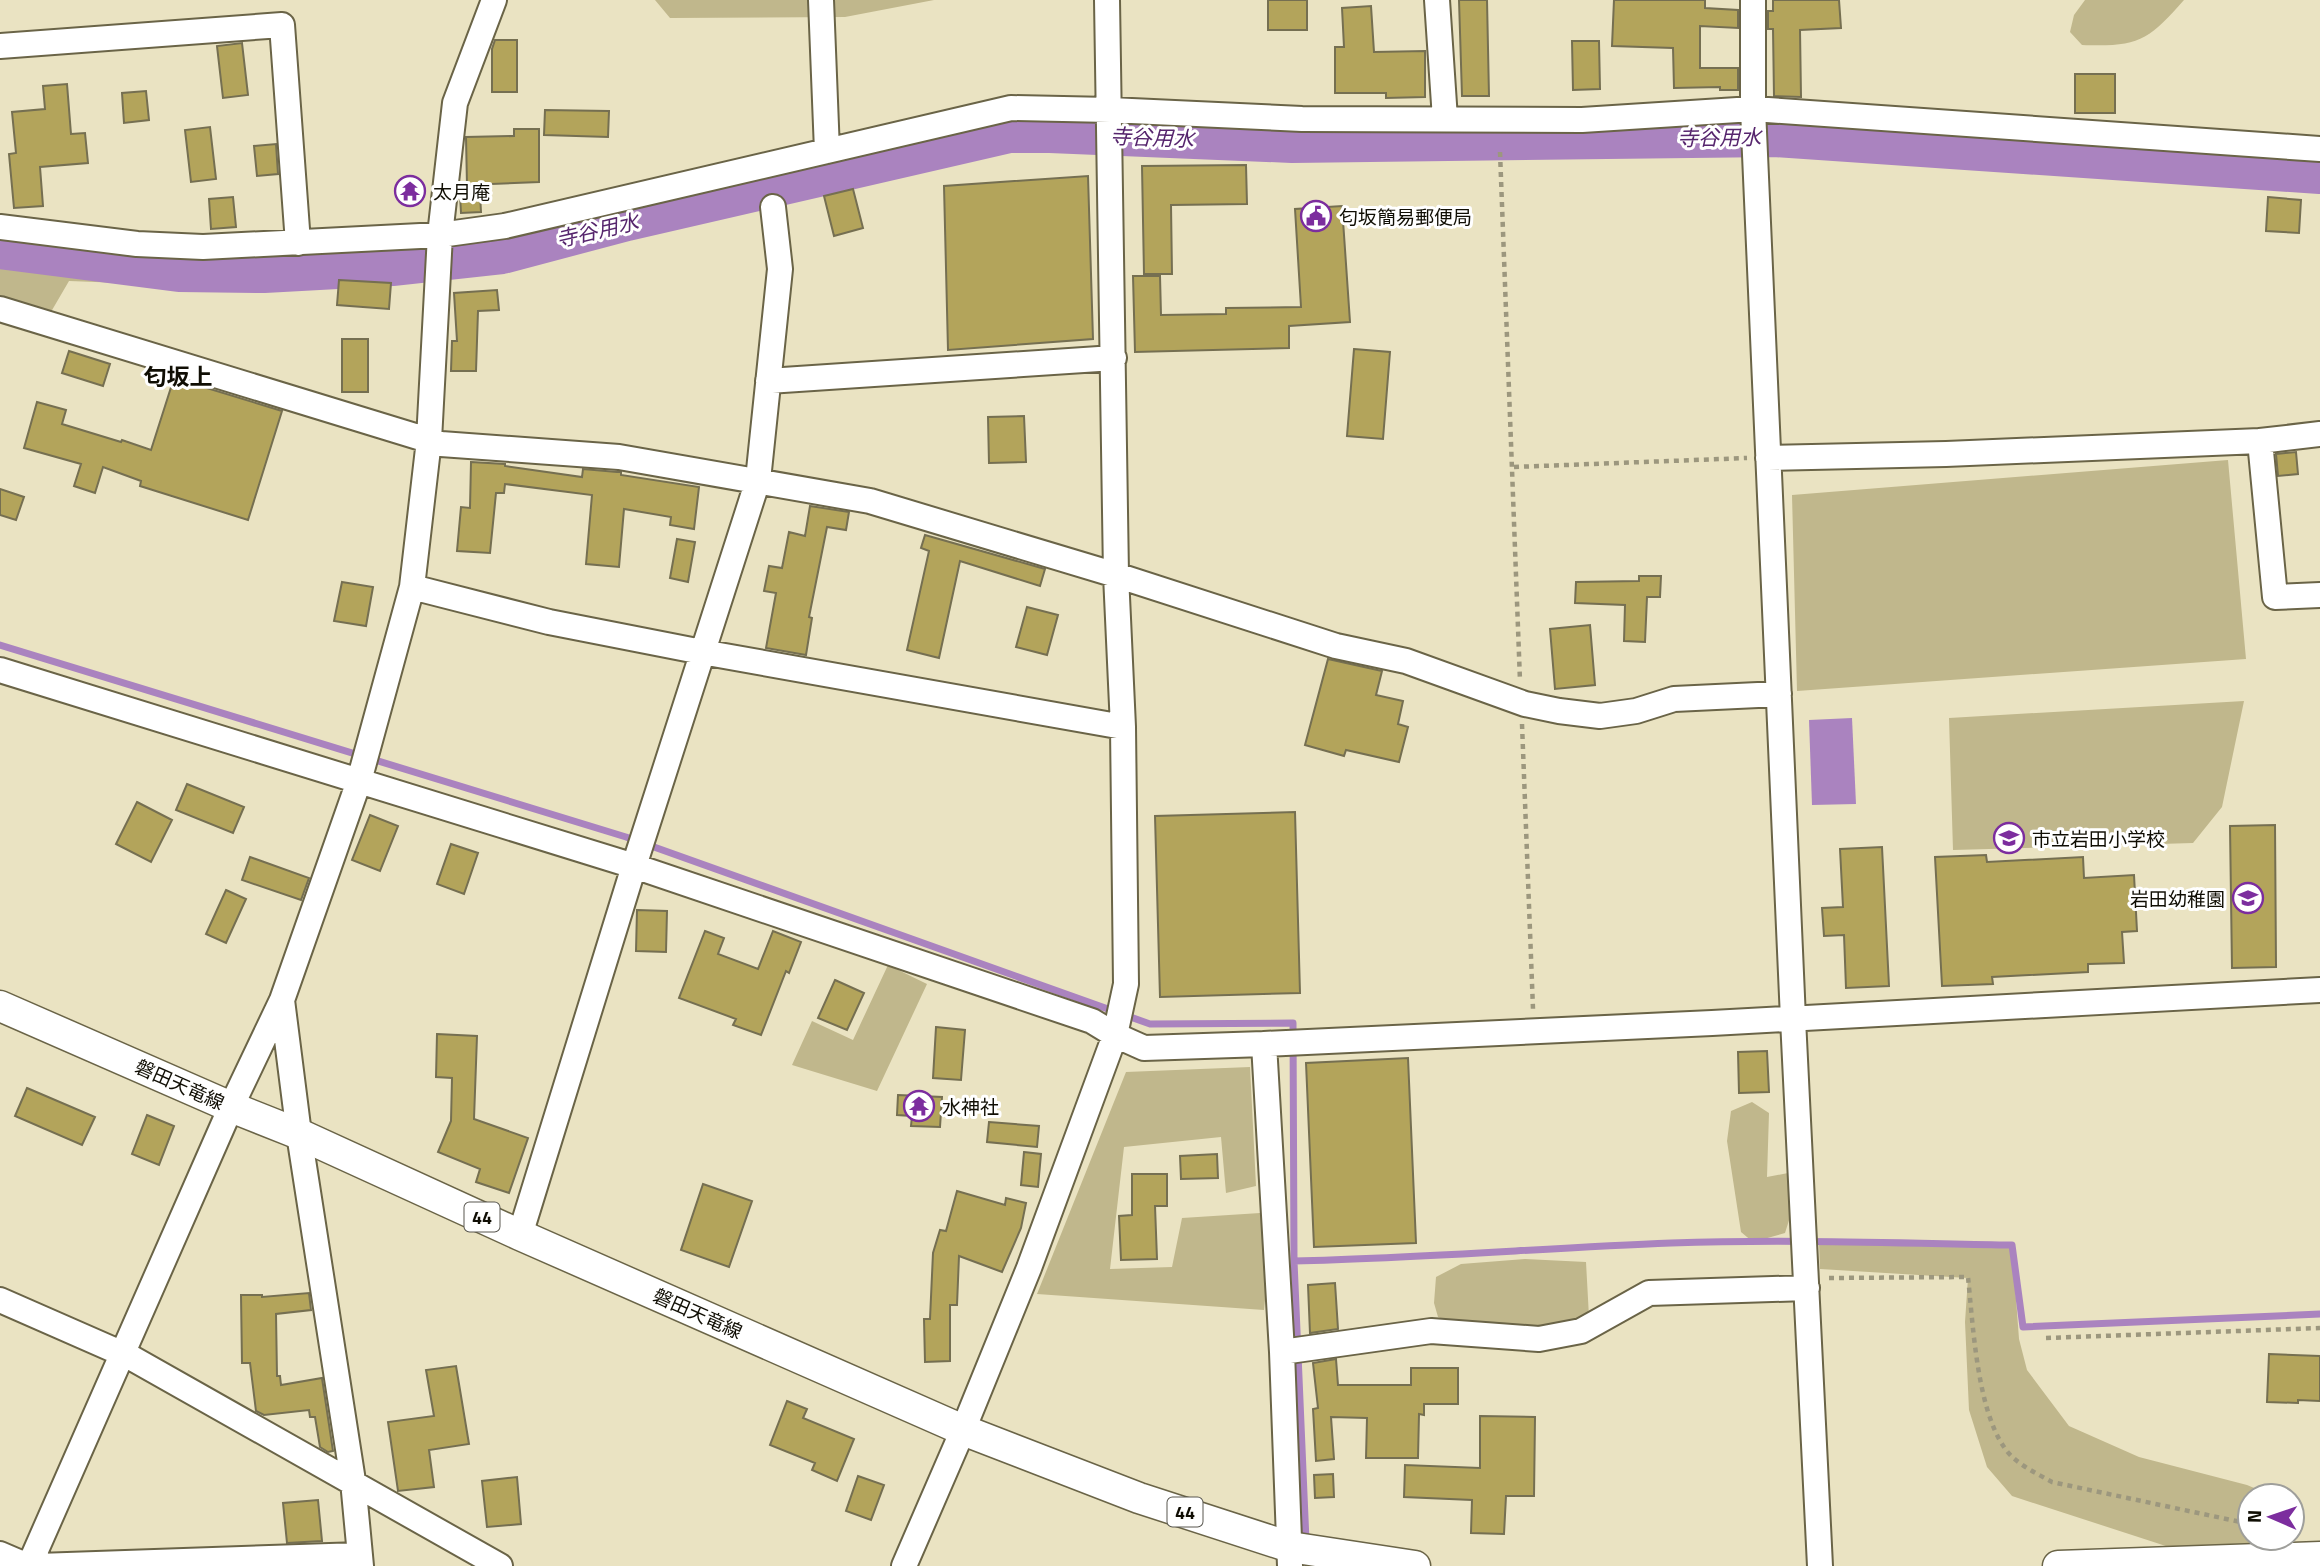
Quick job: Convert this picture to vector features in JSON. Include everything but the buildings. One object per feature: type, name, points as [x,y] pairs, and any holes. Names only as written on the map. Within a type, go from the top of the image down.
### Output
[{"type":"main road","name":"磐田天竜線","points":[[0,1006],[299,1134],[520,1235],[963,1430],[1290,1556],[1415,1566]]},
{"type":"main road","points":[[2058,1566],[2320,1557]]},
{"type":"street","points":[[33,1566],[122,1353],[282,1000],[359,781],[412,586],[429,440],[440,235],[455,103],[494,0]]},
{"type":"street","points":[[821,0],[827,151]]},
{"type":"street","points":[[904,1566],[1029,1268],[1115,1035],[1126,984],[1123,727],[1116,575],[1107,0]]},
{"type":"street","points":[[1437,0],[1445,119]]},
{"type":"street","points":[[1753,0],[1753,109],[1820,1566]]},
{"type":"street","points":[[0,46],[282,25],[298,243]]},
{"type":"street","points":[[0,228],[137,244],[203,247],[440,235],[505,226],[1011,108],[1301,119],[1582,120],[1753,109],[2320,149]]},
{"type":"street","points":[[520,1235],[634,866],[758,480],[780,269],[773,206]]},
{"type":"street","points":[[0,309],[442,444],[619,457],[870,501],[1116,575],[1336,646],[1406,661],[1521,702],[1559,711],[1601,716],[1636,711],[1674,699],[1779,694]]},
{"type":"street","points":[[768,381],[1114,358]]},
{"type":"street","points":[[1768,458],[1946,454],[2260,441],[2320,434]]},
{"type":"street","points":[[2260,441],[2275,597],[2320,595]]},
{"type":"street","points":[[412,586],[538,620],[1123,727]]},
{"type":"street","points":[[0,670],[634,866],[1092,1021],[1144,1048],[1793,1019],[2320,990]]},
{"type":"street","points":[[0,1553],[33,1566],[361,1560],[352,1481],[299,1134],[282,1000]]},
{"type":"street","points":[[1264,1044],[1282,1352],[1290,1556]]},
{"type":"street","points":[[1282,1352],[1431,1331],[1539,1339],[1581,1331],[1649,1293],[1807,1283]]},
{"type":"street","points":[[0,1300],[122,1353],[500,1566]]},
{"type":"path","points":[[1500,152],[1534,1031]]},
{"type":"path","points":[[1514,467],[1768,458]]},
{"type":"path","points":[[1807,1283],[1968,1278],[1977,1363],[1991,1421],[2004,1449],[2052,1482],[2236,1521]]},
{"type":"path","points":[[2046,1338],[2320,1328]]},
{"type":"shaded area","points":[[655,0],[934,0],[845,17],[670,18]]},
{"type":"shaded area","points":[[2085,0],[2184,0],[2161,25],[2140,39],[2116,45],[2082,45],[2070,32],[2074,15]]},
{"type":"shaded area","points":[[0,233],[280,260],[283,289],[69,281],[48,317],[0,303]]},
{"type":"shaded area","points":[[2228,460],[2246,659],[1797,691],[1792,495]]},
{"type":"shaded area","points":[[2244,701],[2222,807],[2193,843],[1953,850],[1949,718]]},
{"type":"shaded area","points":[[1852,718],[1856,804],[1812,805],[1809,720]]},
{"type":"shaded area","points":[[888,965],[927,984],[877,1091],[792,1065],[812,1021],[853,1040]]},
{"type":"shaded area","points":[[1250,1067],[1256,1186],[1226,1193],[1221,1137],[1124,1147],[1110,1269],[1172,1267],[1182,1218],[1274,1212],[1264,1310],[1037,1294],[1126,1072]]},
{"type":"shaded area","points":[[1752,1102],[1769,1113],[1767,1177],[1788,1173],[1791,1214],[1785,1233],[1753,1242],[1741,1232],[1727,1141],[1731,1111]]},
{"type":"shaded area","points":[[1819,1243],[2012,1245],[2019,1339],[2027,1370],[2069,1426],[2139,1457],[2236,1482],[2236,1545],[2172,1548],[2012,1496],[1987,1467],[1969,1410],[1965,1322],[1968,1278],[1820,1269]]},
{"type":"shaded area","points":[[1525,1259],[1586,1262],[1589,1317],[1566,1334],[1460,1326],[1438,1317],[1434,1303],[1436,1277],[1461,1264]]},
{"type":"waterway","name":"寺谷用水","points":[[0,248],[179,271],[264,272],[392,265],[502,253],[627,220],[1009,132],[1292,142],[1774,136],[2320,173]]},
{"type":"waterway","points":[[0,645],[626,837],[1150,1024],[1293,1023],[1294,1261],[1306,1541]]},
{"type":"waterway","points":[[1294,1261],[1714,1242],[2012,1245],[2023,1327],[2320,1314]]},
{"type":"place","name":"太月庵","points":[[410,191]]},
{"type":"place","name":"匂坂簡易郵便局","points":[[1316,216]]},
{"type":"place","name":"市立岩田小学校","points":[[2009,838]]},
{"type":"place","name":"岩田幼稚園","points":[[2248,898]]},
{"type":"place","name":"水神社","points":[[919,1106]]},
{"type":"district","name":"匂坂上","points":[[178,376]]}]
